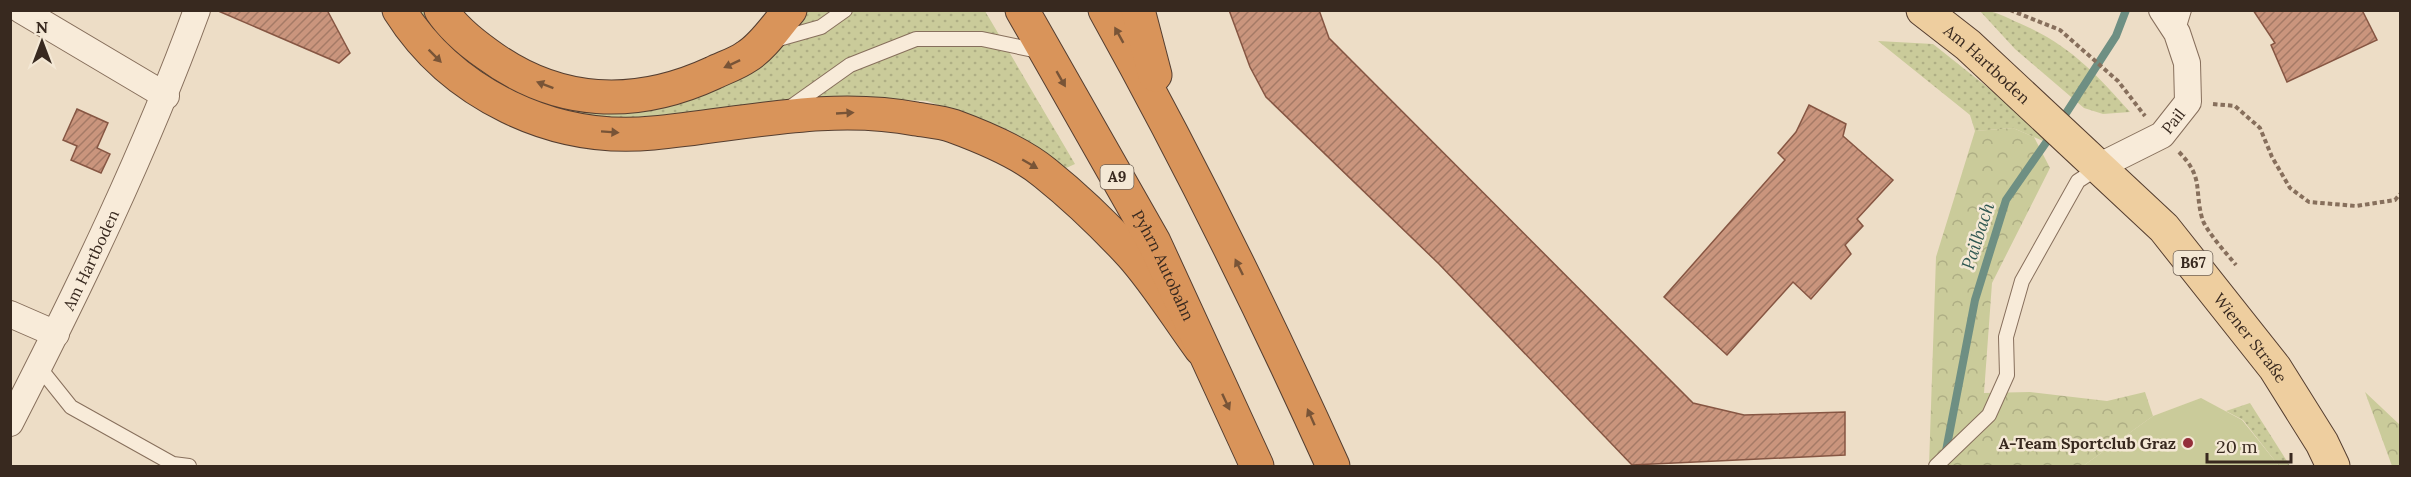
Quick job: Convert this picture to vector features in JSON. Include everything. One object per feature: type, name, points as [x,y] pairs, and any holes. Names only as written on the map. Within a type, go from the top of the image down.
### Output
[{"type":"highway","points":[[399,10],[414,35],[446,66],[477,91],[519,112],[557,124],[607,132],[651,133],[777,117],[861,112],[951,125],[999,146],[1044,171],[1132,255],[1201,349]]},
{"type":"highway","points":[[441,10],[468,40],[512,73],[557,90],[591,98],[633,97],[687,85],[747,57],[790,10]]},
{"type":"highway","name":"Pyhrn Autobahn","points":[[1022,10],[1154,242],[1201,349],[1257,466]]},
{"type":"highway","points":[[1105,10],[1168,123],[1289,368],[1333,466]]},
{"type":"highway","points":[[1138,10],[1168,123]]},
{"type":"main road","name":"Am Hartboden","points":[[1923,10],[1968,45],[2058,126]]},
{"type":"main road","name":"Wiener Straße","points":[[2058,126],[2164,228],[2275,368],[2322,443],[2333,466]]},
{"type":"street","points":[[21,10],[166,96]]},
{"type":"street","name":"Am Hartboden","points":[[10,423],[56,334],[166,96],[197,10]]},
{"type":"street","name":"Pail","points":[[2100,166],[2162,135],[2188,102],[2187,63],[2180,22],[2163,11]]},
{"type":"street","points":[[10,314],[56,334]]},
{"type":"lane","points":[[758,45],[821,27],[845,10]]},
{"type":"lane","points":[[777,117],[850,65],[916,39],[982,39],[1045,52]]},
{"type":"lane","points":[[1936,466],[1989,415],[2007,375],[2006,337],[2022,281],[2078,181],[2100,166]]},
{"type":"lane","points":[[39,367],[71,407],[173,464],[189,466]]},
{"type":"path","points":[[2010,10],[2060,30],[2113,76],[2143,113]]},
{"type":"path","points":[[2188,102],[2235,106],[2260,128],[2272,157],[2290,188],[2309,202],[2356,206],[2395,200],[2400,194]]},
{"type":"green space","points":[[414,11],[425,11],[448,41],[627,111],[656,109],[718,88],[781,44],[808,11],[985,11],[1075,164],[1064,169],[1042,151],[1009,130],[927,101],[840,97],[630,120],[566,115],[477,79]]},
{"type":"green space","points":[[1980,11],[2000,14],[2067,50],[2093,72],[2130,112],[2103,114],[2084,108],[2015,49]]},
{"type":"green space","points":[[1878,41],[1933,44],[2069,152],[2013,128],[1975,131],[1970,115]]},
{"type":"green space","points":[[2013,128],[2034,137],[2050,168],[1992,283],[1984,393],[2030,392],[2107,401],[2145,392],[2153,416],[2083,466],[1929,466],[1936,257],[1975,131]]},
{"type":"green space","points":[[2365,392],[2400,425],[2400,466],[2392,466]]},
{"type":"green space","name":"A-Team Sportclub Graz","points":[[2201,398],[2242,420],[2279,466],[2083,466],[2153,416]]},
{"type":"green space","points":[[2250,403],[2290,466],[2279,466],[2243,420],[2226,411]]},
{"type":"building","points":[[216,10],[327,10],[350,53],[339,63]]},
{"type":"building","points":[[1229,10],[1319,10],[1329,38],[1693,403],[1744,415],[1845,412],[1845,455],[1632,465],[1439,264],[1266,97],[1250,67]]},
{"type":"building","points":[[2253,10],[2362,10],[2377,40],[2287,82],[2271,45],[2275,43]]},
{"type":"building","points":[[1809,105],[1846,124],[1843,136],[1893,180],[1857,219],[1863,226],[1845,245],[1851,254],[1811,299],[1793,282],[1727,355],[1664,297],[1785,160],[1778,153],[1796,132]]},
{"type":"building","points":[[77,109],[108,123],[97,148],[110,154],[101,173],[71,160],[77,146],[63,140]]},
{"type":"waterway","name":"Pailbach","points":[[2061,121],[2116,36],[2126,10]]},
{"type":"waterway","name":"Pailbach","points":[[1945,456],[1975,300],[2006,200],[2052,134]]},
{"type":"place","name":"A-Team Sportclub Graz","points":[[2188,443]]}]
